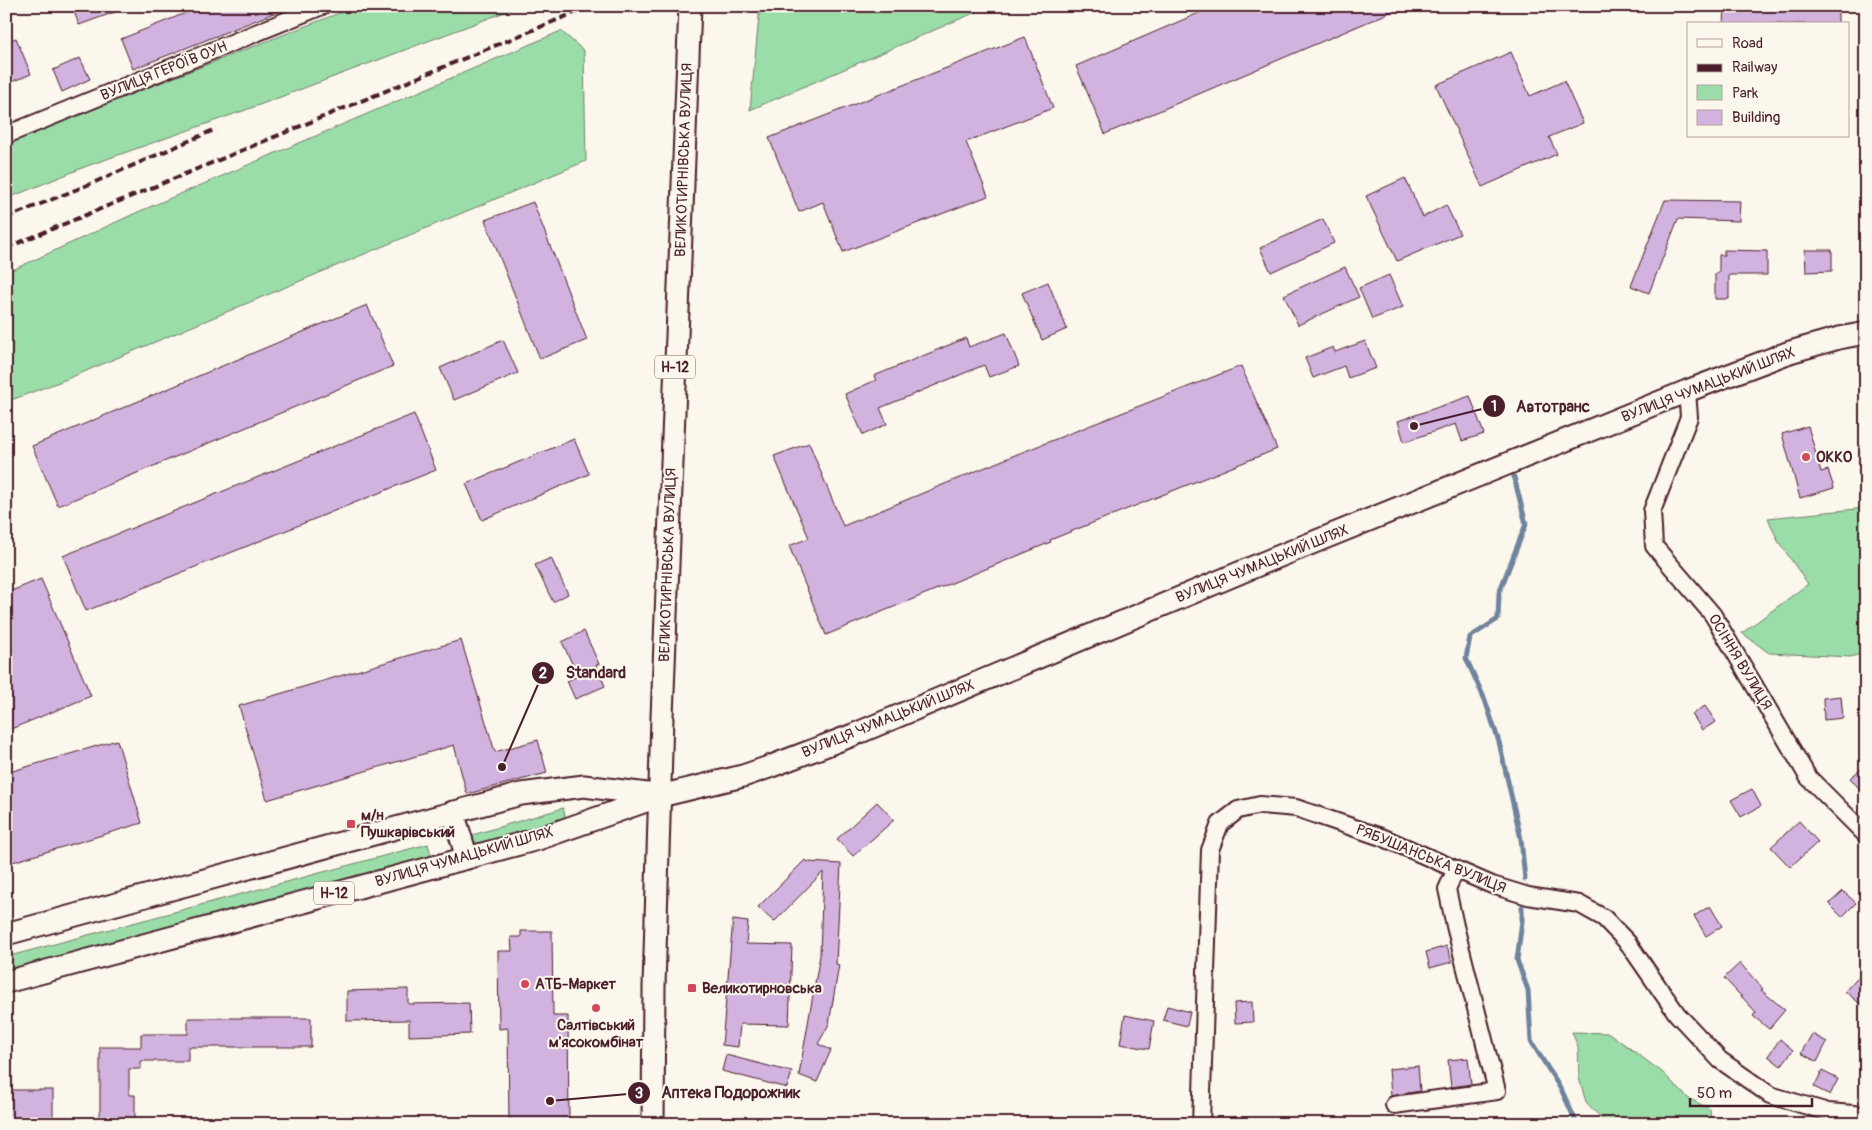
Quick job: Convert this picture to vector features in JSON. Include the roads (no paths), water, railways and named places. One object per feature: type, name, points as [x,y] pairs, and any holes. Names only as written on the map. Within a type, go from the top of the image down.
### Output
[{"type":"main road","name":"ВЕЛИКОТИРНІВСЬКА ВУЛИЦЯ","points":[[653,1124],[654,987],[660,796],[690,12]]},
{"type":"main road","name":"ВУЛИЦЯ ЧУМАЦЬКИЙ ШЛЯХ","points":[[6,982],[538,839],[660,796],[743,776],[823,747],[1270,560],[1687,392],[1790,352],[1838,338],[1866,333]]},
{"type":"main road","name":"ВУЛИЦЯ ЧУМАЦЬКИЙ ШЛЯХ","points":[[6,934],[521,794],[584,786],[660,796]]},
{"type":"main road","points":[[453,812],[467,858]]},
{"type":"street","name":"ВУЛИЦЯ ГЕРОЇВ ОУН","points":[[6,135],[322,6]]},
{"type":"street","name":"ОСІННЯ ВУЛИЦЯ","points":[[1687,392],[1689,417],[1652,511],[1654,546],[1713,615],[1808,777],[1866,835]]},
{"type":"street","name":"РЯБУШАНСЬКА ВУЛИЦЯ","points":[[1201,1124],[1210,850],[1220,824],[1238,810],[1260,805],[1296,808],[1384,838],[1492,885],[1528,896],[1579,904],[1604,918],[1628,943],[1678,1014],[1720,1060],[1770,1095],[1828,1112],[1866,1116]]},
{"type":"street","points":[[1394,1105],[1497,1091],[1447,889],[1456,870]]},
{"type":"waterway","points":[[1514,477],[1526,524],[1499,593],[1498,619],[1470,637],[1466,658],[1485,700],[1499,742],[1521,839],[1525,879]]},
{"type":"waterway","points":[[1522,907],[1517,960],[1528,990],[1531,1041],[1562,1091],[1577,1124]]},
{"type":"railway","points":[[6,248],[591,6]]},
{"type":"railway","points":[[6,218],[95,182],[216,129]]},
{"type":"place","name":"Автотранс","points":[[1414,426]]},
{"type":"place","name":"ОККО","points":[[1806,457]]},
{"type":"place","name":"Standard","points":[[502,767]]},
{"type":"place","name":"м/н Пушкарівський","points":[[351,824]]},
{"type":"place","name":"АТБ-Маркет","points":[[525,984]]},
{"type":"place","name":"Великотирновська","points":[[692,988]]},
{"type":"place","name":"Салтівський м'ясокомбінат","points":[[596,1008]]},
{"type":"place","name":"Аптека Подорожник","points":[[550,1101]]}]
